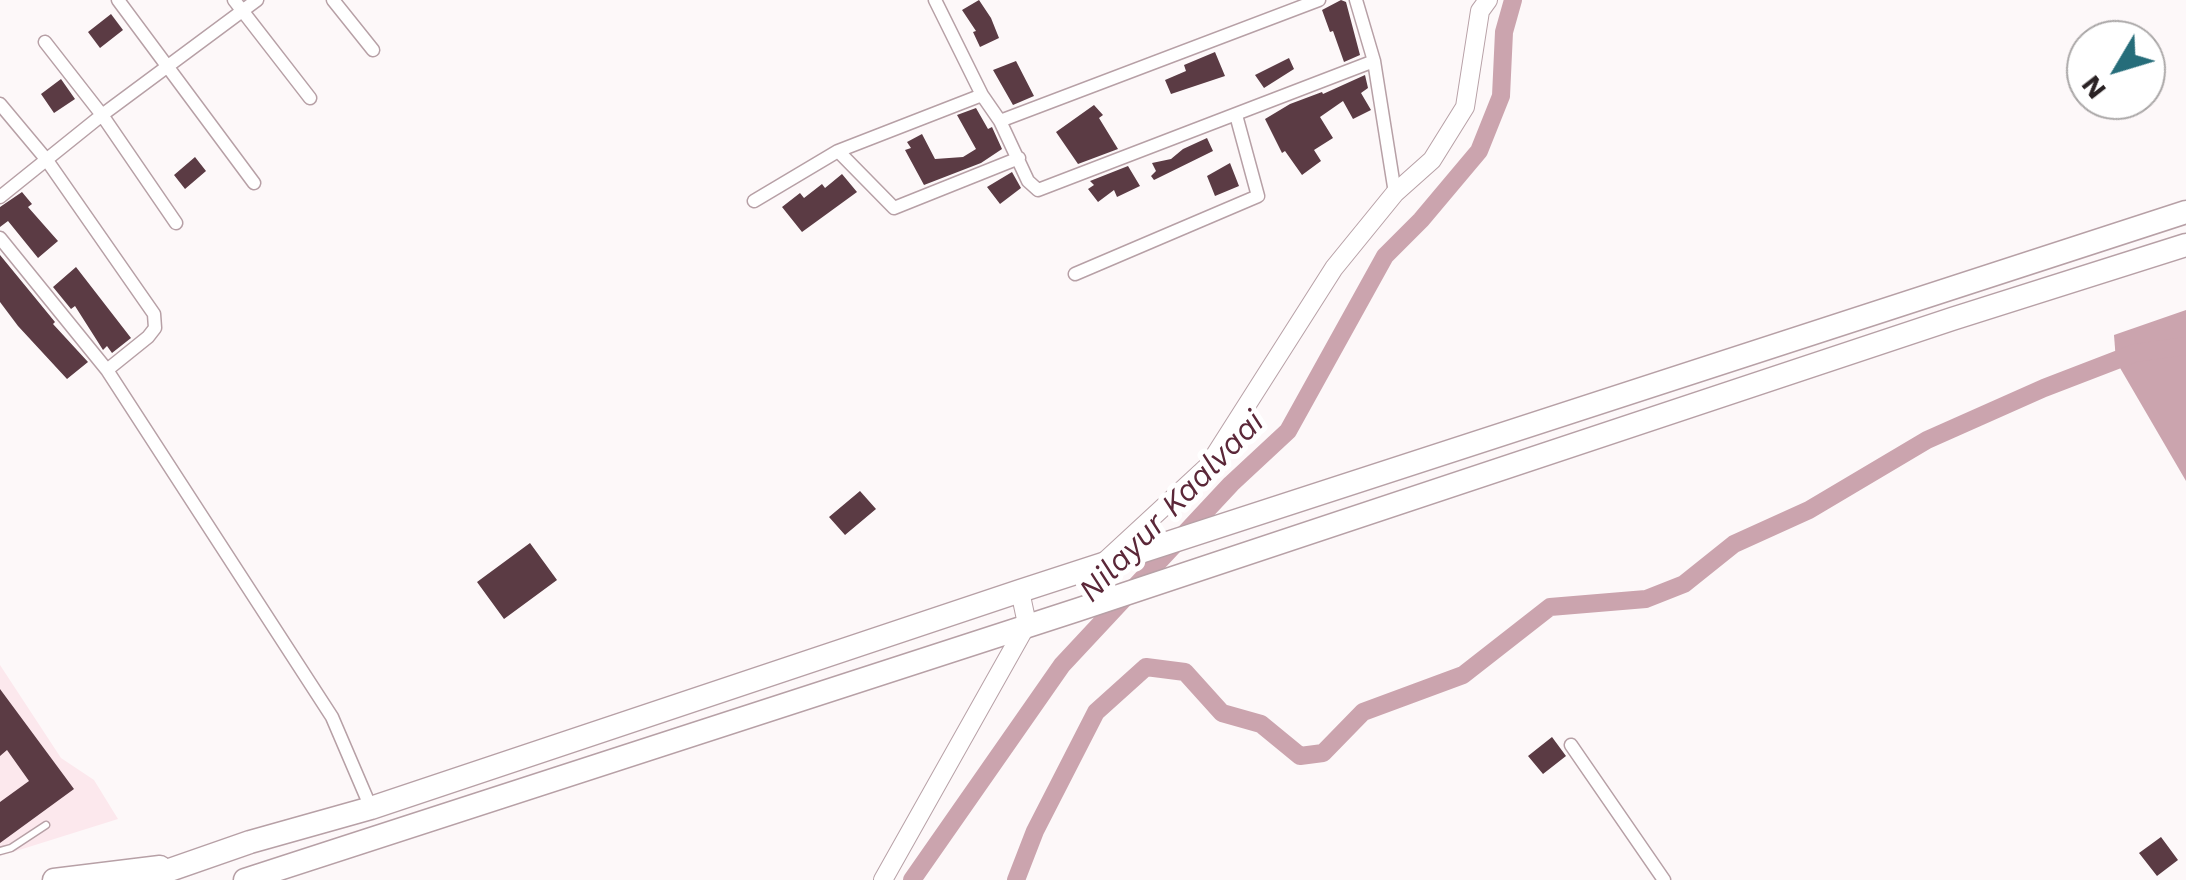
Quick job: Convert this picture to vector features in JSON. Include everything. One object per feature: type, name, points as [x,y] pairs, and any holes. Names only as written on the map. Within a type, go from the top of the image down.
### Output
[{"type":"highway","points":[[141,880],[2186,212]]},
{"type":"highway","points":[[245,880],[1138,590],[1952,318],[2186,245]]},
{"type":"highway","points":[[54,880],[192,864]]},
{"type":"street","points":[[118,0],[254,183]]},
{"type":"street","points":[[0,197],[239,5],[257,0]]},
{"type":"street","points":[[333,0],[373,50]]},
{"type":"street","points":[[935,0],[1032,186],[1046,190],[1374,61]]},
{"type":"street","points":[[1000,121],[1318,0]]},
{"type":"street","points":[[1356,0],[1374,61],[1395,193]]},
{"type":"street","points":[[1100,565],[1208,466],[1334,268],[1395,193],[1432,160],[1465,108],[1480,11],[1488,0]]},
{"type":"street","points":[[239,5],[310,98]]},
{"type":"street","points":[[45,42],[102,114],[176,223]]},
{"type":"street","points":[[754,201],[838,151],[982,95]]},
{"type":"street","points":[[0,104],[46,159],[156,320],[148,337],[106,370]]},
{"type":"street","points":[[1075,274],[1258,196],[1236,116]]},
{"type":"street","points":[[838,151],[894,208],[1019,158]]},
{"type":"street","points":[[0,238],[106,370],[332,717],[371,808]]},
{"type":"street","points":[[883,880],[1027,624],[1020,591]]},
{"type":"street","points":[[1571,746],[1664,880]]},
{"type":"lane","points":[[0,851],[46,826]]},
{"type":"shaded area","points":[[2186,310],[2186,481],[2116,361],[2114,335]]},
{"type":"shaded area","points":[[0,665],[61,758],[94,780],[118,819],[0,856]]},
{"type":"building","points":[[979,0],[999,38],[980,47],[973,32],[976,31],[962,10]]},
{"type":"building","points":[[1341,0],[1346,2],[1360,55],[1344,62],[1322,10]]},
{"type":"building","points":[[111,14],[123,30],[100,48],[88,32]]},
{"type":"building","points":[[1215,52],[1225,76],[1171,94],[1165,80],[1186,71],[1184,65]]},
{"type":"building","points":[[1289,58],[1294,69],[1264,88],[1255,75]]},
{"type":"building","points":[[1016,61],[1034,96],[1013,105],[993,70]]},
{"type":"building","points":[[1365,75],[1368,88],[1361,93],[1371,110],[1353,119],[1343,101],[1320,117],[1333,138],[1314,150],[1321,161],[1302,175],[1285,151],[1282,153],[1265,119],[1290,104]]},
{"type":"building","points":[[61,79],[75,99],[54,113],[41,94]]},
{"type":"building","points":[[1094,105],[1103,115],[1099,118],[1118,149],[1078,164],[1056,132]]},
{"type":"building","points":[[976,108],[988,129],[992,127],[1002,149],[981,163],[924,185],[905,150],[911,148],[907,142],[922,134],[935,159],[963,157],[976,149],[957,115]]},
{"type":"building","points":[[1207,138],[1213,151],[1154,180],[1151,176],[1156,171],[1152,163],[1171,159]]},
{"type":"building","points":[[195,157],[206,171],[185,189],[174,175]]},
{"type":"building","points":[[1230,163],[1239,186],[1215,196],[1207,176]]},
{"type":"building","points":[[1128,166],[1140,186],[1117,197],[1114,190],[1098,202],[1088,189],[1094,185],[1090,181]]},
{"type":"building","points":[[1012,172],[1021,188],[1000,204],[987,187]]},
{"type":"building","points":[[842,174],[857,192],[802,232],[782,207],[800,193],[804,198],[822,184],[825,188]]},
{"type":"building","points":[[22,192],[32,204],[28,207],[58,241],[38,258],[8,221],[0,227],[0,207]]},
{"type":"building","points":[[0,255],[88,362],[67,379],[0,302]]},
{"type":"building","points":[[76,267],[131,338],[112,353],[107,346],[103,350],[75,306],[71,309],[53,287]]},
{"type":"building","points":[[860,491],[876,509],[845,535],[829,517]]},
{"type":"building","points":[[530,543],[557,580],[504,619],[477,582]]},
{"type":"building","points":[[0,689],[74,789],[0,843],[0,802],[29,781],[7,750],[0,756]]},
{"type":"building","points":[[1552,737],[1566,756],[1543,774],[1528,756]]},
{"type":"building","points":[[2161,837],[2178,860],[2157,876],[2139,853]]},
{"type":"waterway","name":"Nilayur Kaalvaai","points":[[912,880],[1062,665],[1231,484],[1288,431],[1385,256],[1479,151],[1501,96],[1504,32],[1513,0]]},
{"type":"waterway","points":[[1016,880],[1035,831],[1096,712],[1146,667],[1185,672],[1222,713],[1261,724],[1300,756],[1323,753],[1363,712],[1463,675],[1550,607],[1646,599],[1684,584],[1734,544],[1809,510],[1927,440],[2135,353],[2186,346]]}]
